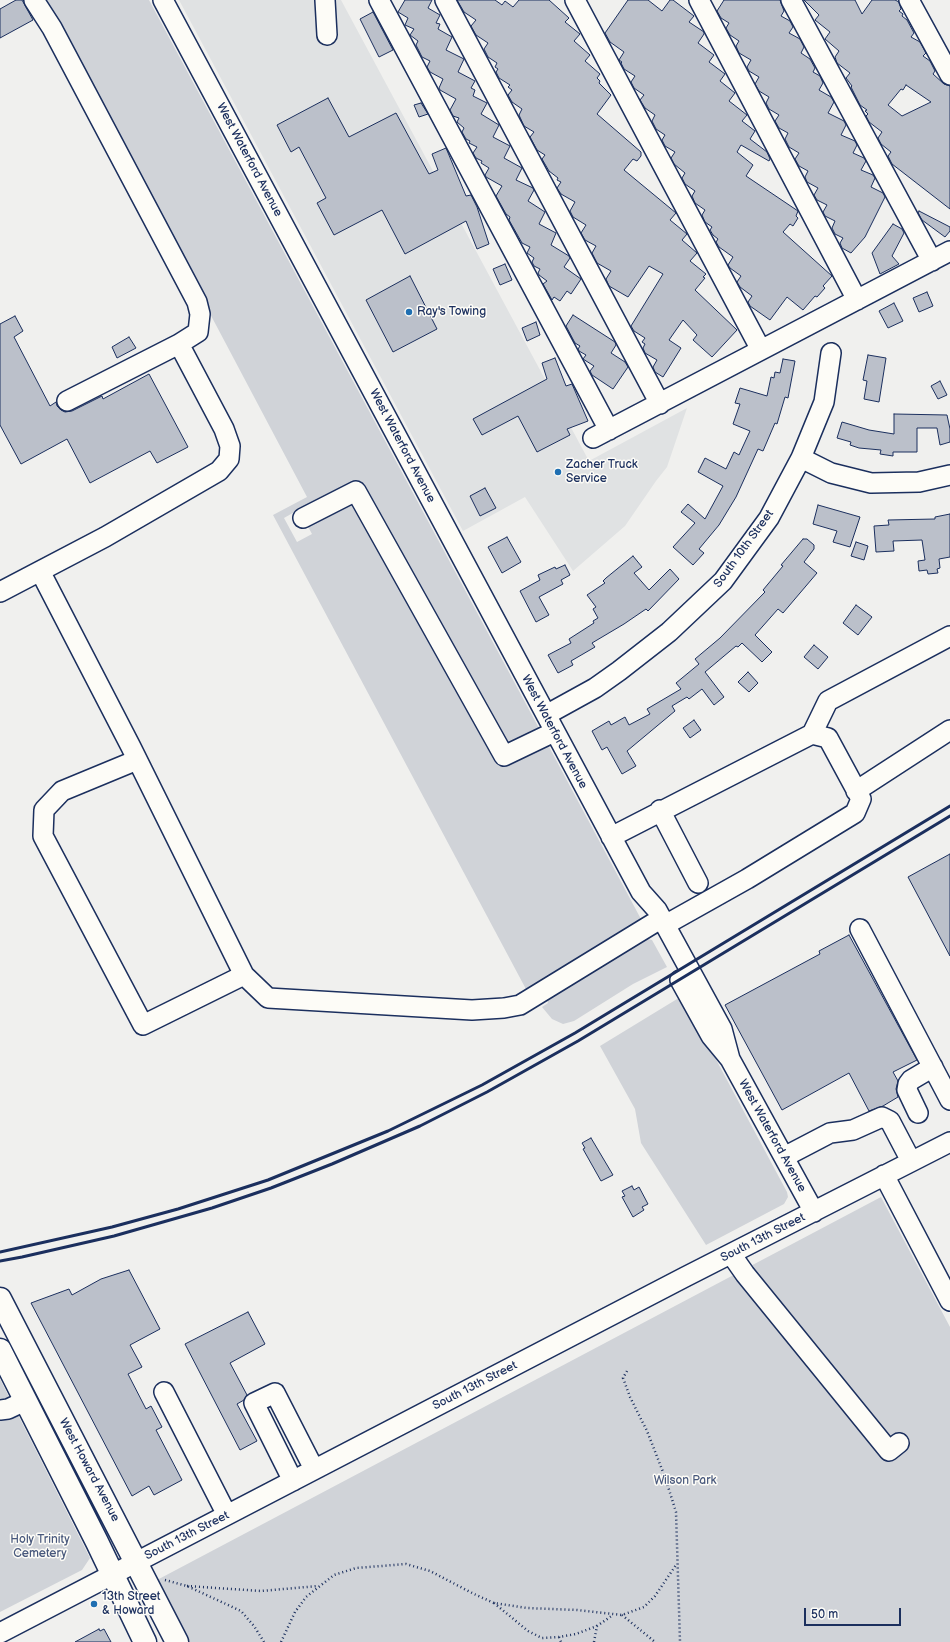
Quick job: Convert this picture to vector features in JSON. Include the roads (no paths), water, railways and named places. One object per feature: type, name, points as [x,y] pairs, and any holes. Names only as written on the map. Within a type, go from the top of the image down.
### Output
[{"type":"main road","name":"West Howard Avenue","points":[[0,1299],[177,1642]]},
{"type":"main road","name":"West Howard Avenue","points":[[0,1350],[97,1542],[145,1642]]},
{"type":"street","points":[[34,0],[56,35],[197,302],[200,314],[198,332],[179,344],[67,401]]},
{"type":"street","name":"West Waterford Avenue","points":[[163,0],[641,892],[646,916],[659,922],[711,1036],[730,1059],[814,1212]]},
{"type":"street","points":[[325,0],[327,35]]},
{"type":"street","points":[[379,0],[609,430]]},
{"type":"street","points":[[445,0],[660,404]]},
{"type":"street","points":[[575,0],[761,350]]},
{"type":"street","points":[[699,0],[857,300]]},
{"type":"street","points":[[791,0],[932,261]]},
{"type":"street","points":[[909,0],[950,75]]},
{"type":"street","points":[[593,438],[950,251]]},
{"type":"street","points":[[0,592],[105,537],[219,471],[229,459],[230,446],[224,429],[179,344]]},
{"type":"street","name":"South 10th Street","points":[[546,715],[595,688],[619,671],[669,632],[723,582],[769,518],[801,458],[824,402],[831,353]]},
{"type":"street","points":[[801,458],[831,473],[871,483],[919,482],[950,475]]},
{"type":"street","points":[[303,518],[356,491],[504,756],[554,732]]},
{"type":"street","points":[[40,571],[137,760],[244,975],[268,998],[472,1010],[504,1008],[520,1005],[659,922],[747,879],[854,813],[860,799],[828,738],[812,734]]},
{"type":"street","points":[[611,837],[660,810],[812,734],[828,701],[950,636]]},
{"type":"street","points":[[856,791],[950,730]]},
{"type":"street","points":[[137,760],[62,792],[44,810],[43,836],[143,1025],[244,975]]},
{"type":"street","points":[[660,810],[698,883]]},
{"type":"street","points":[[860,929],[950,1100]]},
{"type":"street","points":[[918,1113],[907,1090],[908,1084],[911,1080],[933,1068]]},
{"type":"street","points":[[784,1157],[830,1133],[853,1130],[882,1117],[890,1121],[911,1161]]},
{"type":"street","name":"South 13th Street","points":[[0,1633],[314,1469],[950,1142]]},
{"type":"street","points":[[884,1175],[950,1301]]},
{"type":"street","points":[[731,1254],[745,1274],[889,1451],[899,1443]]},
{"type":"street","points":[[164,1392],[227,1515]]},
{"type":"street","points":[[292,1481],[254,1403],[275,1393],[314,1469]]},
{"type":"street","points":[[0,1410],[8,1409],[25,1401]]},
{"type":"street","points":[[65,1481],[88,1470]]},
{"type":"railway","points":[[0,1252],[112,1227],[178,1209],[268,1180],[388,1131],[482,1085],[575,1033],[950,806]]},
{"type":"railway","points":[[0,1261],[114,1236],[212,1208],[271,1188],[332,1164],[420,1126],[487,1092],[578,1041],[950,816]]},
{"type":"place","name":"Ray's Towing","points":[[409,312]]},
{"type":"place","name":"Zacher Truck Service","points":[[558,472]]},
{"type":"place","name":"13th Street & Howard","points":[[94,1604]]},
{"type":"park label","name":"Wilson Park","points":[[685,1481]]},
{"type":"park label","name":"Holy Trinity Cemetery","points":[[40,1547]]}]
